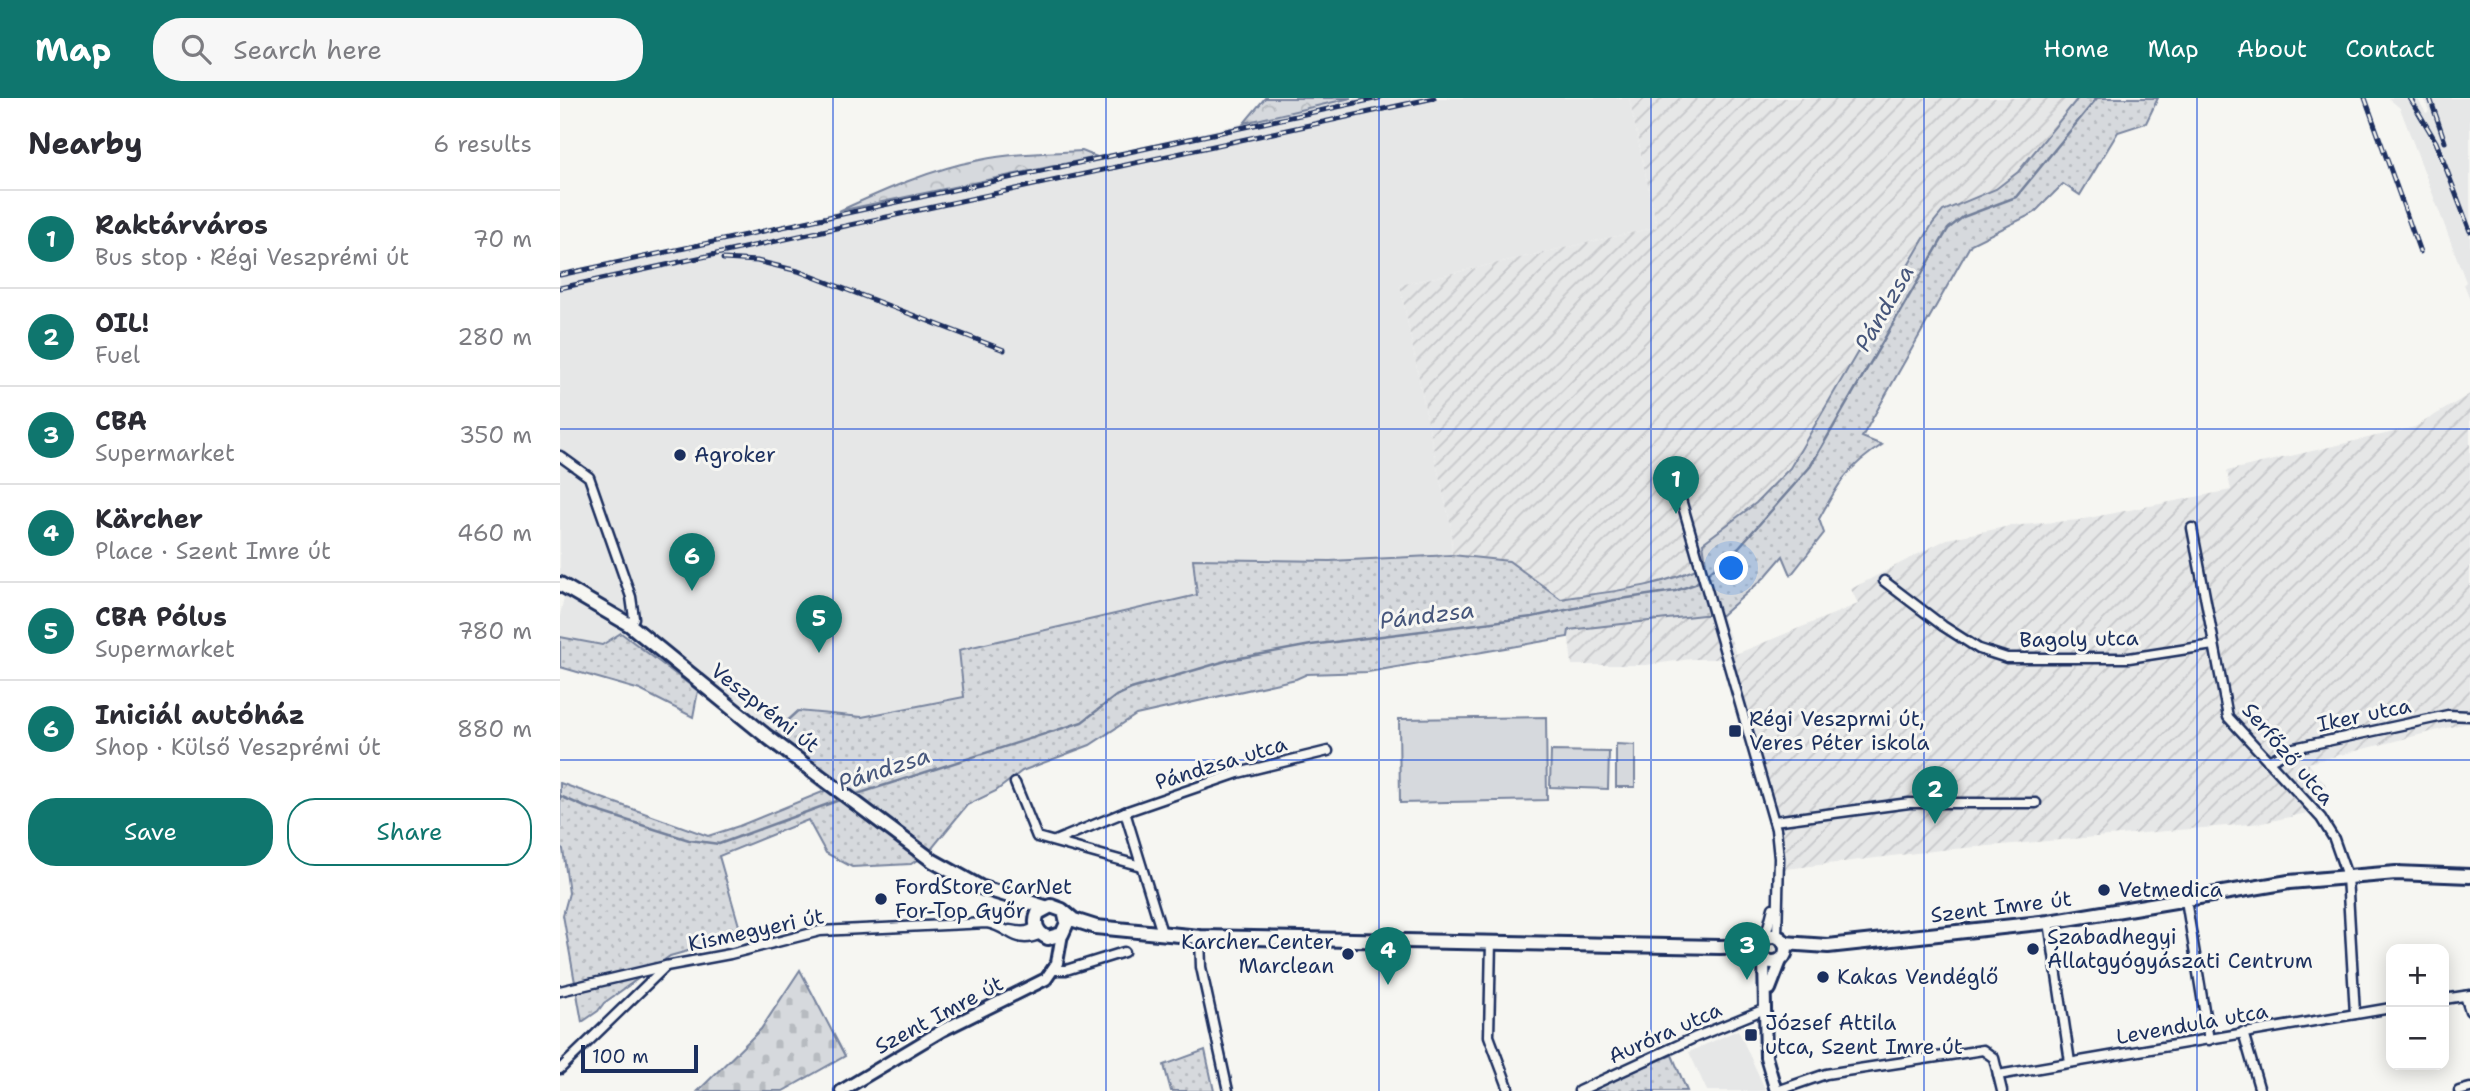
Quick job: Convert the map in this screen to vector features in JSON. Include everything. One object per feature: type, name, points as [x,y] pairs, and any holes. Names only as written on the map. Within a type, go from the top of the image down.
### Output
[{"type":"main road","name":"Veszprémi út","points":[[560,584],[629,625],[862,809],[933,861],[996,897],[1025,907],[1040,930]]},
{"type":"main road","name":"Szent Imre út","points":[[1063,932],[1114,930],[1200,937],[1720,947],[1828,946],[2049,922],[2288,882],[2396,873],[2470,876]]},
{"type":"main road","name":"Veszprémi út","points":[[980,887],[1045,907]]},
{"type":"main road","points":[[1045,907],[1057,907],[1065,914],[1067,923],[1053,970],[1053,948],[1040,930],[1038,913],[1045,907]]},
{"type":"main road","name":"Szent Imre út","points":[[1065,914],[1081,923],[1114,930]]},
{"type":"main road","points":[[1040,930],[1063,932]]},
{"type":"main road","name":"Szent Imre út","points":[[1720,947],[1775,962],[1776,946]]},
{"type":"main road","points":[[1765,1009],[1773,976],[1776,946],[1759,949],[1763,958],[1766,1057],[1777,1091]]},
{"type":"main road","name":"Szent Imre út","points":[[841,1091],[943,1030],[1039,983],[1053,970]]},
{"type":"street","points":[[560,456],[589,477],[634,609],[634,618],[629,625]]},
{"type":"street","points":[[1678,489],[1774,821],[1779,858],[1776,946]]},
{"type":"street","name":"Serfőző utca","points":[[2192,528],[2228,717],[2321,818],[2334,839],[2347,876],[2355,1014]]},
{"type":"street","name":"Bagoly utca","points":[[1884,581],[1943,626],[1979,649],[2007,658],[2129,658],[2213,645]]},
{"type":"street","name":"Iker utca","points":[[2268,761],[2294,748],[2448,715],[2470,716]]},
{"type":"street","name":"Pándzsa utca","points":[[1055,841],[1125,812],[1238,773],[1328,751]]},
{"type":"street","points":[[1015,783],[1037,838],[1141,866]]},
{"type":"street","points":[[1774,821],[1909,803],[2036,803]]},
{"type":"street","points":[[1125,812],[1161,933]]},
{"type":"street","points":[[2186,900],[2209,1040]]},
{"type":"street","points":[[2049,922],[2070,1062]]},
{"type":"street","name":"Kismegyeri út","points":[[560,991],[730,954],[820,931],[987,923],[1021,932],[1040,930]]},
{"type":"street","points":[[1200,937],[1201,967],[1228,1091]]},
{"type":"street","points":[[1491,941],[1489,1037],[1506,1090]]},
{"type":"street","name":"Szent Imre út","points":[[1053,970],[1066,970],[1125,952]]},
{"type":"street","points":[[560,1069],[666,966]]},
{"type":"street","points":[[2449,998],[2468,996],[2470,1011]]},
{"type":"street","name":"Auróra utca","points":[[1579,1091],[1696,1037],[1765,1009]]},
{"type":"street","name":"Levendula utca","points":[[1998,1075],[2386,1009]]},
{"type":"street","points":[[2243,1032],[2260,1091]]},
{"type":"street","points":[[1777,1091],[1826,1074],[1983,1050],[1994,1058],[2002,1091]]},
{"type":"street","points":[[2459,1091],[2470,1088]]},
{"type":"shaded area","points":[[1351,98],[1629,98],[1657,227],[1400,285],[1451,526],[1452,555],[1330,561],[1194,559],[1197,595],[959,650],[964,697],[862,717],[798,711],[765,745],[622,633],[602,645],[560,637],[560,615],[564,597],[560,595],[560,272],[1097,157]]},
{"type":"shaded area","points":[[1629,98],[2078,98],[2018,172],[1996,189],[1943,211],[1933,223],[1790,468],[1756,503],[1703,543],[1706,564],[1661,583],[1561,599],[1509,561],[1452,555],[1451,526],[1400,285],[1657,227]]},
{"type":"shaded area","points":[[2388,98],[2417,98],[2426,113],[2429,111],[2424,98],[2470,98],[2470,299],[2400,108]]},
{"type":"shaded area","points":[[2470,394],[2470,722],[2308,763],[2326,785],[2316,811],[2262,823],[1941,850],[1778,870],[1779,858],[1745,718],[1720,659],[1691,659],[1646,665],[1572,665],[1568,630],[1703,615],[1722,615],[1736,654],[1858,604],[1851,589],[1947,539],[2010,526],[2079,520],[2231,490],[2227,471],[2415,427]]},
{"type":"shaded area","points":[[1738,1030],[1766,1091],[1707,1091],[1689,1052]]},
{"type":"green space","points":[[1265,98],[1351,98],[1244,123]]},
{"type":"green space","points":[[2078,98],[2158,98],[2146,123],[2118,132],[2080,195],[2063,184],[2034,213],[1971,244],[1862,437],[1882,445],[1860,461],[1838,486],[1819,519],[1824,533],[1791,575],[1783,556],[1765,577],[1722,615],[1569,630],[1568,637],[1368,672],[1307,674],[1296,679],[1136,715],[1090,745],[1022,771],[996,791],[967,805],[929,852],[911,864],[852,867],[826,853],[808,820],[719,856],[742,936],[670,956],[582,1022],[563,915],[569,893],[563,849],[560,847],[560,783],[708,836],[739,826],[825,791],[765,745],[798,711],[862,717],[964,697],[959,650],[1197,595],[1193,559],[1330,561],[1452,555],[1509,561],[1561,599],[1654,584],[1689,572],[1706,564],[1703,543],[1756,503],[1790,468],[1933,223],[1943,211],[1996,189],[2018,172]]},
{"type":"green space","points":[[1082,151],[1097,157],[839,211],[908,181],[962,164],[1005,156]]},
{"type":"green space","points":[[621,633],[698,691],[693,717],[640,690],[560,667],[560,637],[602,645]]},
{"type":"green space","points":[[1546,717],[1547,800],[1400,803],[1399,719]]},
{"type":"green space","points":[[1616,744],[1635,745],[1635,787],[1616,787]]},
{"type":"green space","points":[[1551,751],[1609,752],[1608,789],[1550,787]]},
{"type":"green space","points":[[800,970],[845,1056],[783,1091],[698,1091],[761,1029]]},
{"type":"green space","points":[[1205,1050],[1214,1091],[1171,1091],[1164,1065]]},
{"type":"green space","points":[[1672,1055],[1687,1091],[1586,1091]]},
{"type":"waterway","name":"Pándzsa","points":[[851,796],[1082,722],[1116,696],[1131,689],[1229,660],[1311,645],[1532,617],[1675,591],[1695,584],[1739,547],[1810,467],[1948,229],[1963,217],[2016,197],[2097,98]]},
{"type":"waterway","name":"Pándzsa","points":[[560,796],[585,807],[689,840],[719,844],[842,799]]},
{"type":"railway","points":[[560,275],[1379,98]]},
{"type":"railway","points":[[560,288],[1434,98]]},
{"type":"railway","points":[[2365,98],[2420,252]]},
{"type":"railway","points":[[2410,98],[2436,142],[2470,231]]},
{"type":"railway","points":[[2430,98],[2445,142]]},
{"type":"railway","points":[[723,259],[757,261],[798,271],[1004,350]]},
{"type":"place","name":"Agroker","points":[[680,455]]},
{"type":"place","name":"Raktárváros","points":[[1676,514]]},
{"type":"place","name":"Iniciál autóház","points":[[692,591]]},
{"type":"place","name":"CBA Pólus","points":[[819,653]]},
{"type":"place","name":"Régi Veszprmi út, Veres Péter iskola","points":[[1735,731]]},
{"type":"place","name":"OIL!","points":[[1935,824]]},
{"type":"place","name":"Vetmedica","points":[[2104,890]]},
{"type":"place","name":"FordStore CarNet For-Top Győr","points":[[881,899]]},
{"type":"place","name":"Szabadhegyi Állatgyógyászati Centrum","points":[[2033,949]]},
{"type":"place","name":"Karcher Center Marclean","points":[[1348,954]]},
{"type":"place","name":"Kakas Vendéglő","points":[[1823,977]]},
{"type":"place","name":"CBA","points":[[1747,980]]},
{"type":"place","name":"Kärcher","points":[[1388,985]]},
{"type":"place","name":"József Attila utca, Szent Imre út","points":[[1751,1035]]}]
